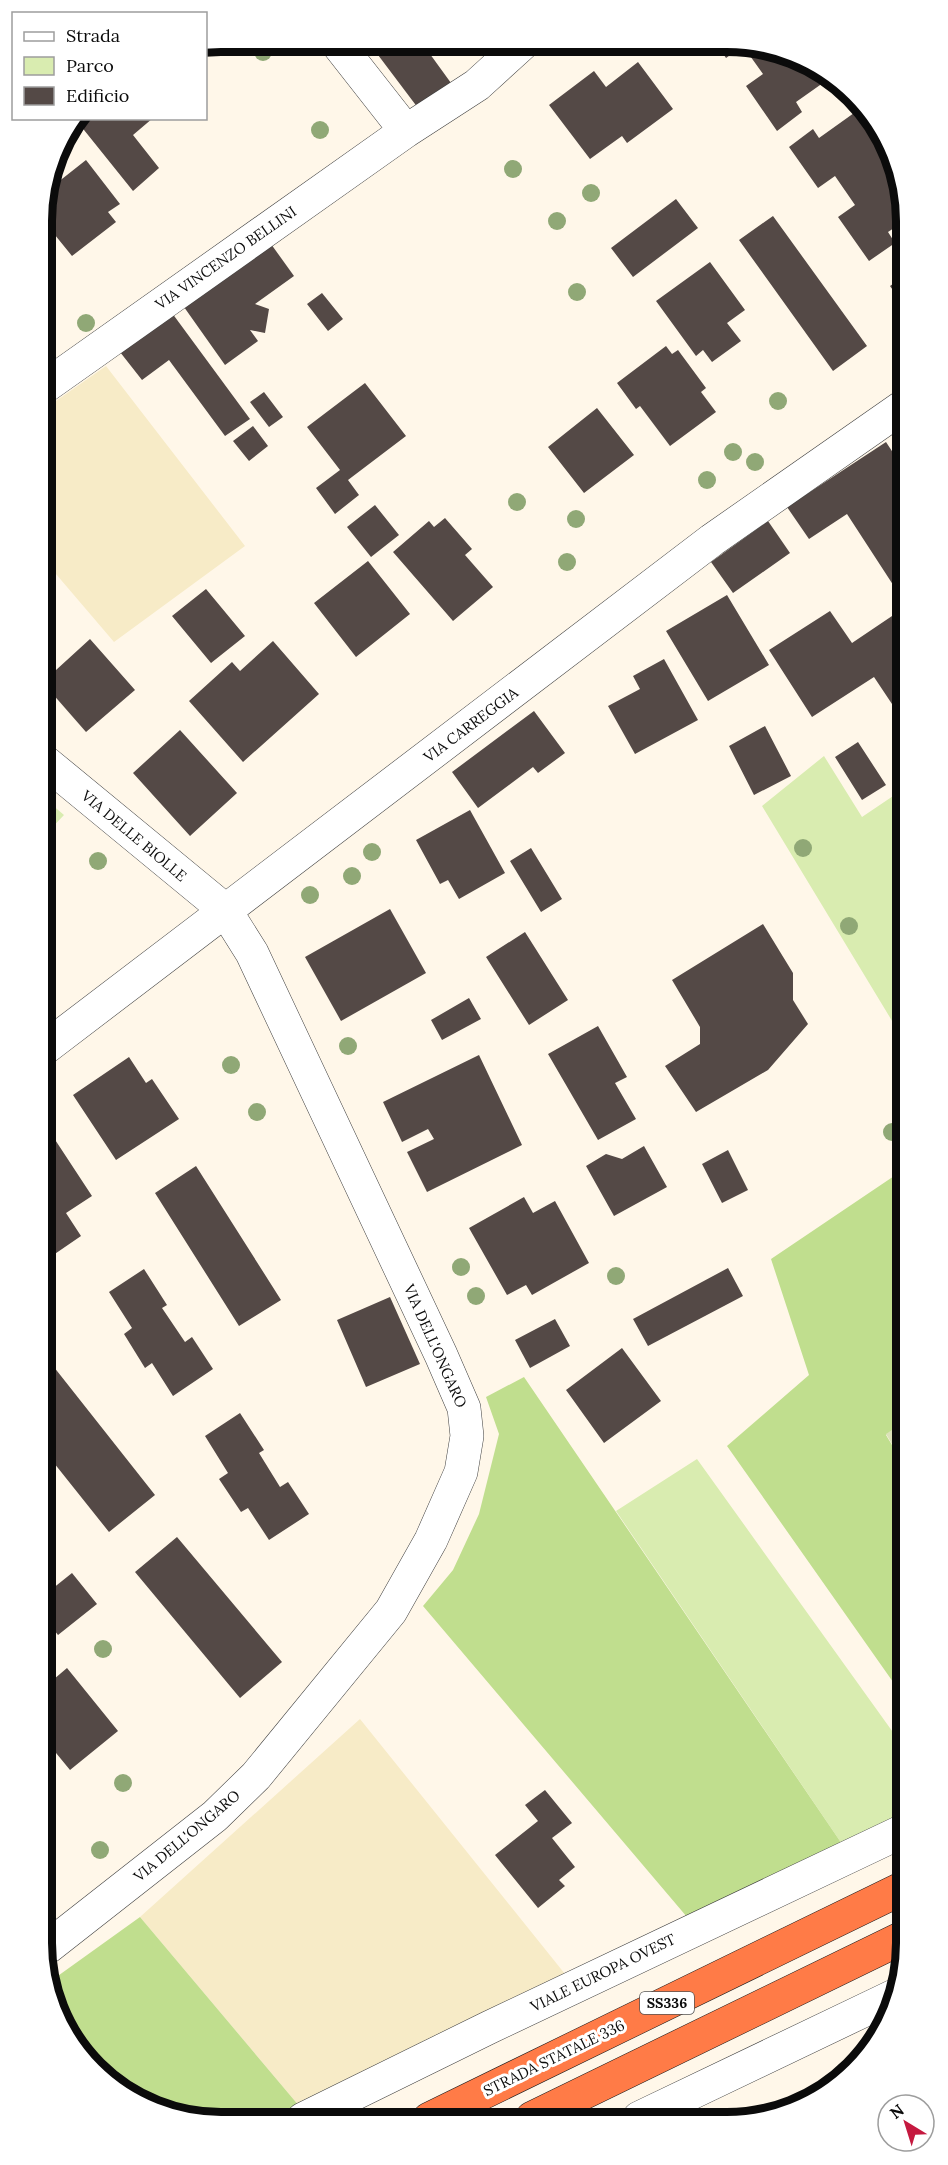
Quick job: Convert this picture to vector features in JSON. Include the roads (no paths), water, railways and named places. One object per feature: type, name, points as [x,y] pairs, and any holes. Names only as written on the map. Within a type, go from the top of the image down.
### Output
[{"type":"highway","name":"STRADA STATALE 336","points":[[443,2112],[895,1892]]},
{"type":"highway","points":[[544,2112],[895,1941]]},
{"type":"street","name":"VIA VINCENZO BELLINI","points":[[53,379],[406,130],[477,85],[513,52]]},
{"type":"street","points":[[345,53],[406,130]]},
{"type":"street","name":"VIA CARREGGIA","points":[[53,1042],[712,540],[896,412]]},
{"type":"street","name":"VIA DELLE BIOLLE","points":[[53,768],[225,910]]},
{"type":"street","name":"VIA DELL'ONGARO","points":[[52,1944],[215,1816],[256,1776],[391,1611],[435,1530],[461,1472],[467,1436],[464,1408],[441,1354],[252,953],[225,910]]},
{"type":"street","name":"VIALE EUROPA OVEST","points":[[317,2112],[490,2027],[895,1835]]},
{"type":"street","points":[[652,2112],[886,2000]]}]
